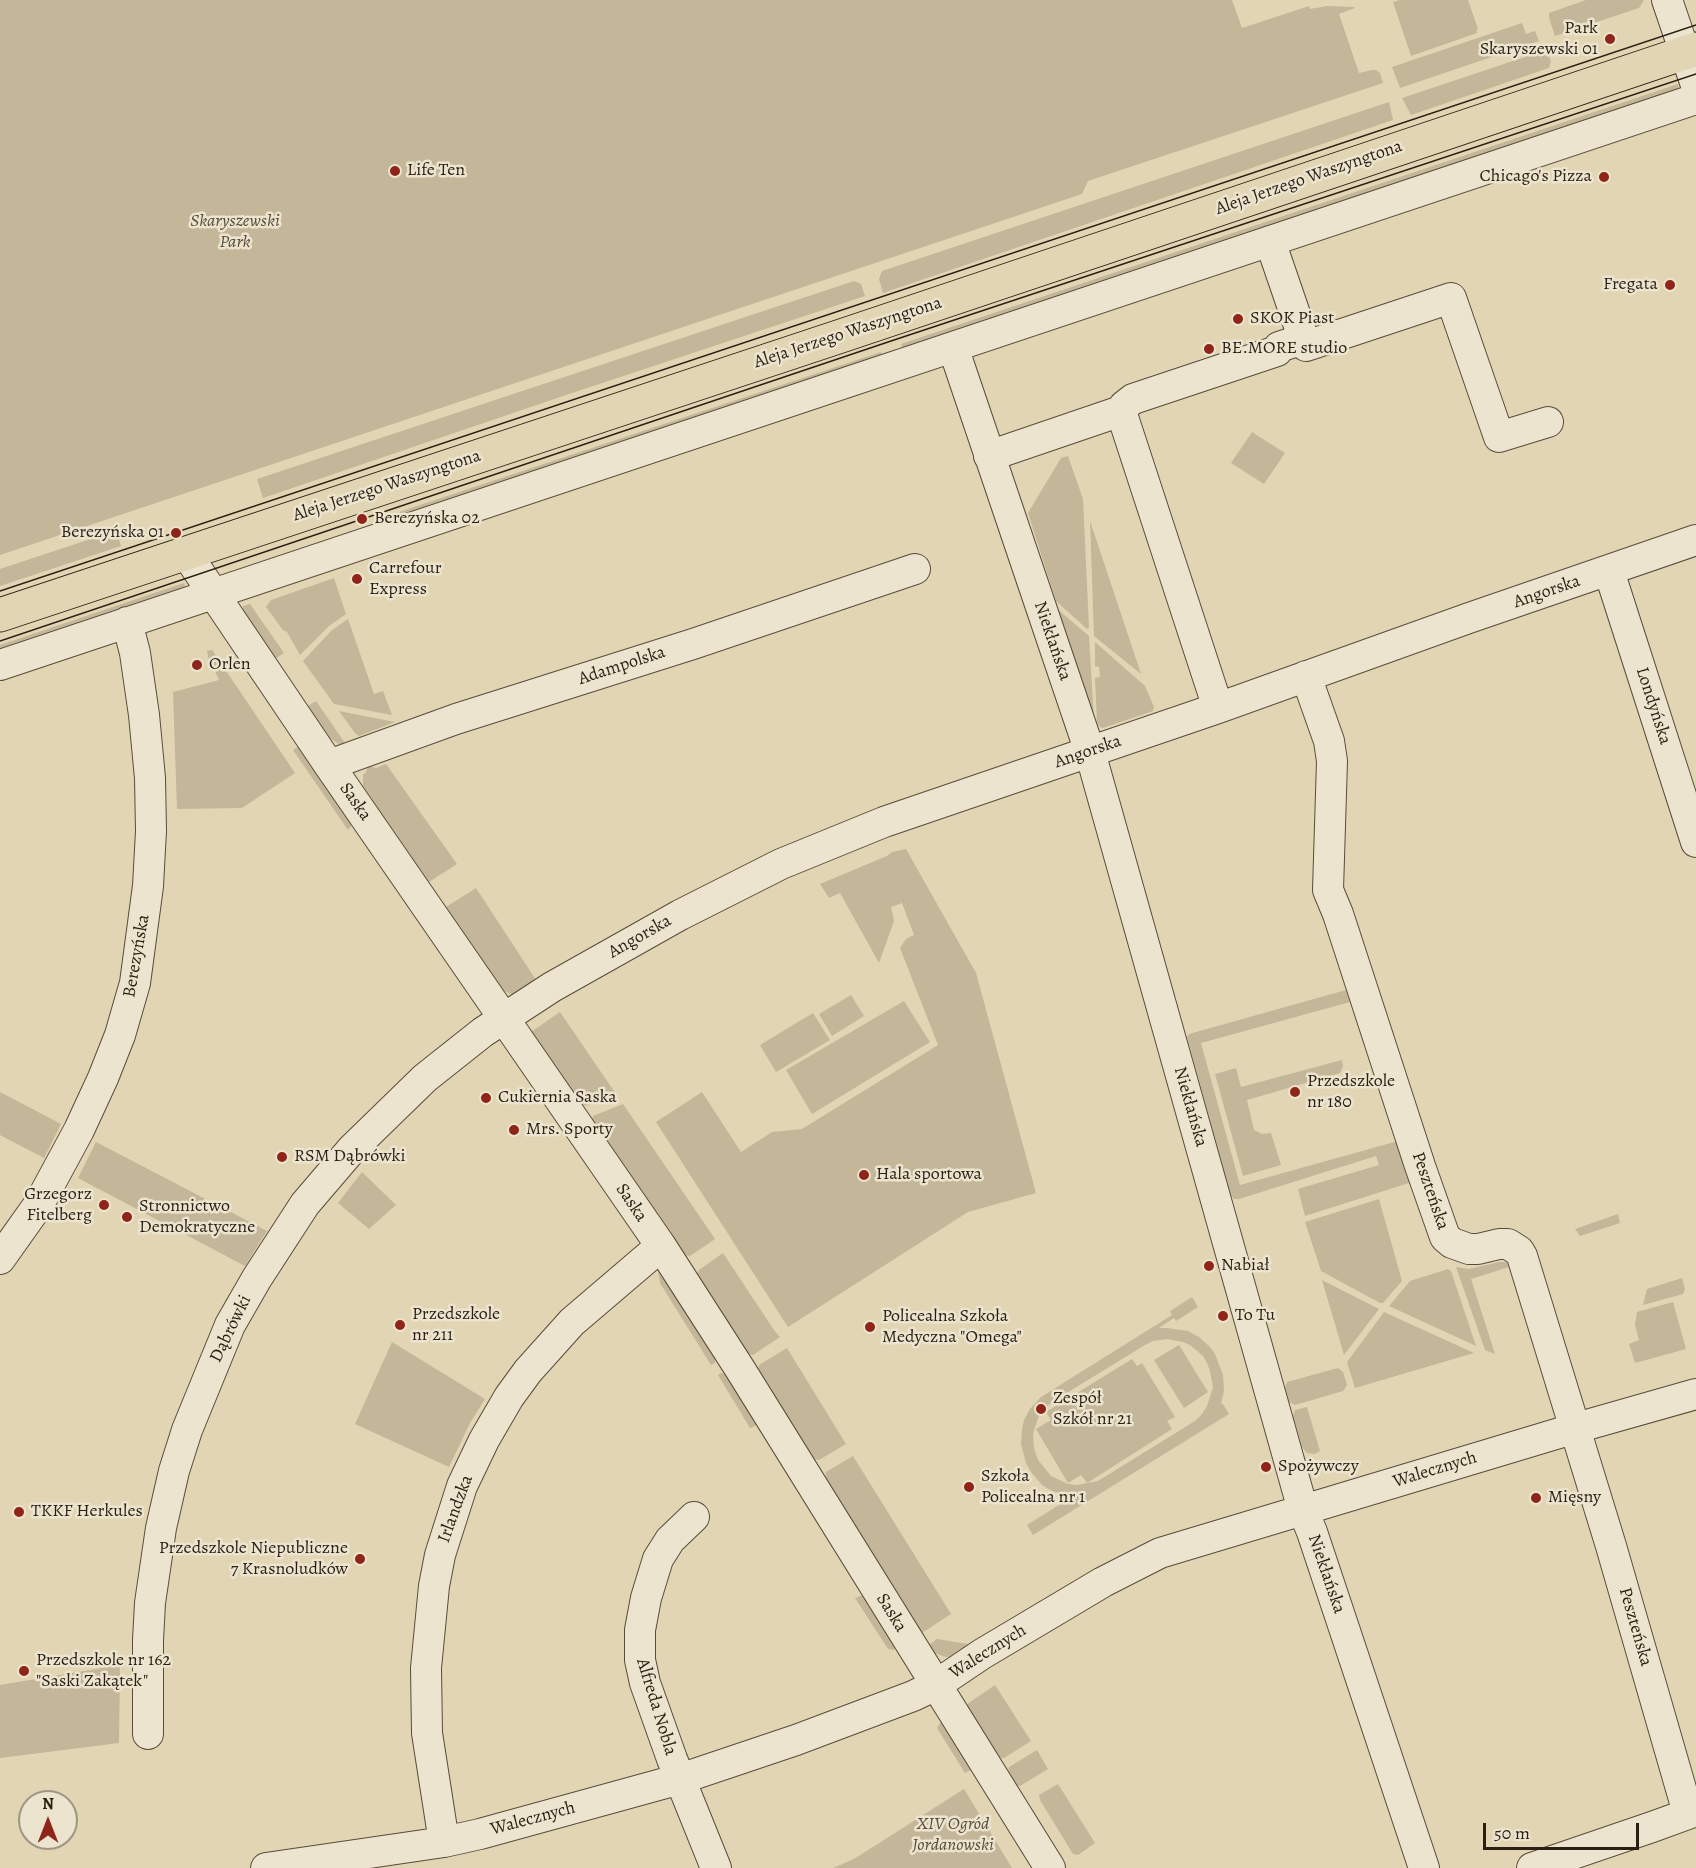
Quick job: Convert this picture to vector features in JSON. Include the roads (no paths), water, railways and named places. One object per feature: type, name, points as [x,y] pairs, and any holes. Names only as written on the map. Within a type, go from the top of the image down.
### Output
[{"type":"main road","name":"Aleja Jerzego Waszyngtona","points":[[0,615],[1690,51]]},
{"type":"street","points":[[1667,0],[1690,51],[1696,85]]},
{"type":"street","points":[[0,665],[1696,99]]},
{"type":"street","points":[[1270,241],[1306,346],[1451,298],[1499,437],[1548,422]]},
{"type":"street","points":[[989,456],[1121,411],[1133,399],[1277,351],[1280,347],[1303,339]]},
{"type":"street","name":"Niekłańska","points":[[953,347],[1090,752],[1303,1510],[1424,1868]]},
{"type":"street","points":[[1121,411],[1218,708]]},
{"type":"street","name":"Angorska","points":[[504,1017],[552,987],[680,915],[781,864],[884,822],[1218,708],[1696,540]]},
{"type":"street","name":"Saska","points":[[186,554],[661,1246],[1050,1868]]},
{"type":"street","name":"Adampolska","points":[[329,765],[456,719],[693,644],[915,569]]},
{"type":"street","name":"Londyńska","points":[[1609,570],[1696,842]]},
{"type":"street","name":"Berezyńska","points":[[0,1259],[39,1204],[79,1130],[120,1035],[135,983],[148,886],[151,831],[150,778],[135,653],[127,622]]},
{"type":"street","name":"Peszteńska","points":[[1306,676],[1329,741],[1332,761],[1328,890],[1445,1237],[1460,1247],[1478,1249],[1508,1244],[1519,1251],[1576,1428],[1692,1812]]},
{"type":"street","name":"Dąbrówki","points":[[148,1734],[148,1631],[157,1544],[171,1479],[187,1430],[230,1325],[257,1278],[305,1204],[352,1149],[425,1078],[504,1017]]},
{"type":"street","name":"Irlandzka","points":[[444,1842],[427,1733],[426,1668],[438,1565],[447,1528],[462,1486],[484,1440],[509,1397],[528,1371],[572,1322],[661,1246]]},
{"type":"street","name":"Walecznych","points":[[266,1868],[400,1858],[444,1842],[680,1779],[796,1740],[913,1696],[936,1685],[982,1654],[1103,1582],[1160,1553],[1696,1394]]},
{"type":"street","name":"Alfreda Nobla","points":[[694,1517],[670,1540],[658,1558],[646,1598],[639,1645],[645,1683],[716,1868]]},
{"type":"street","points":[[1532,1868],[1692,1812]]},
{"type":"tram line","points":[[0,591],[1696,25]]},
{"type":"tram line","points":[[0,641],[891,341],[1696,74]]},
{"type":"place","name":"Park Skaryszewski 01","points":[[1610,39]]},
{"type":"place","name":"Life Ten","points":[[395,171]]},
{"type":"place","name":"Chicago's Pizza","points":[[1604,177]]},
{"type":"place","name":"Fregata","points":[[1670,285]]},
{"type":"place","name":"SKOK Piast","points":[[1238,319]]},
{"type":"place","name":"BE.MORE studio","points":[[1209,349]]},
{"type":"place","name":"Berezyńska 02","points":[[362,519]]},
{"type":"place","name":"Berezyńska 01","points":[[176,533]]},
{"type":"place","name":"Carrefour Express","points":[[357,579]]},
{"type":"place","name":"Orlen","points":[[197,665]]},
{"type":"place","name":"Przedszkole nr 180","points":[[1295,1092]]},
{"type":"place","name":"Cukiernia Saska","points":[[486,1098]]},
{"type":"place","name":"Mrs. Sporty","points":[[514,1130]]},
{"type":"place","name":"RSM Dąbrówki","points":[[282,1157]]},
{"type":"place","name":"Hala sportowa","points":[[864,1175]]},
{"type":"place","name":"Grzegorz Fitelberg","points":[[104,1205]]},
{"type":"place","name":"Stronnictwo Demokratyczne","points":[[127,1217]]},
{"type":"place","name":"Nabiał","points":[[1209,1266]]},
{"type":"place","name":"To Tu","points":[[1223,1316]]},
{"type":"place","name":"Przedszkole nr 211","points":[[400,1325]]},
{"type":"place","name":"Policealna Szkoła Medyczna \"Omega\"","points":[[870,1327]]},
{"type":"place","name":"Zespół Szkół nr 21","points":[[1041,1409]]},
{"type":"place","name":"Spożywczy","points":[[1266,1467]]},
{"type":"place","name":"Szkoła Policealna nr 1","points":[[969,1487]]},
{"type":"place","name":"Mięsny","points":[[1536,1498]]},
{"type":"place","name":"TKKF Herkules","points":[[19,1512]]},
{"type":"place","name":"Przedszkole Niepubliczne 7 Krasnoludków","points":[[360,1559]]},
{"type":"place","name":"Przedszkole nr 162 \"Saski Zakątek\"","points":[[24,1671]]},
{"type":"park label","name":"Skaryszewski Park","points":[[235,232]]},
{"type":"park label","name":"XIV Ogród Jordanowski","points":[[953,1835]]}]
